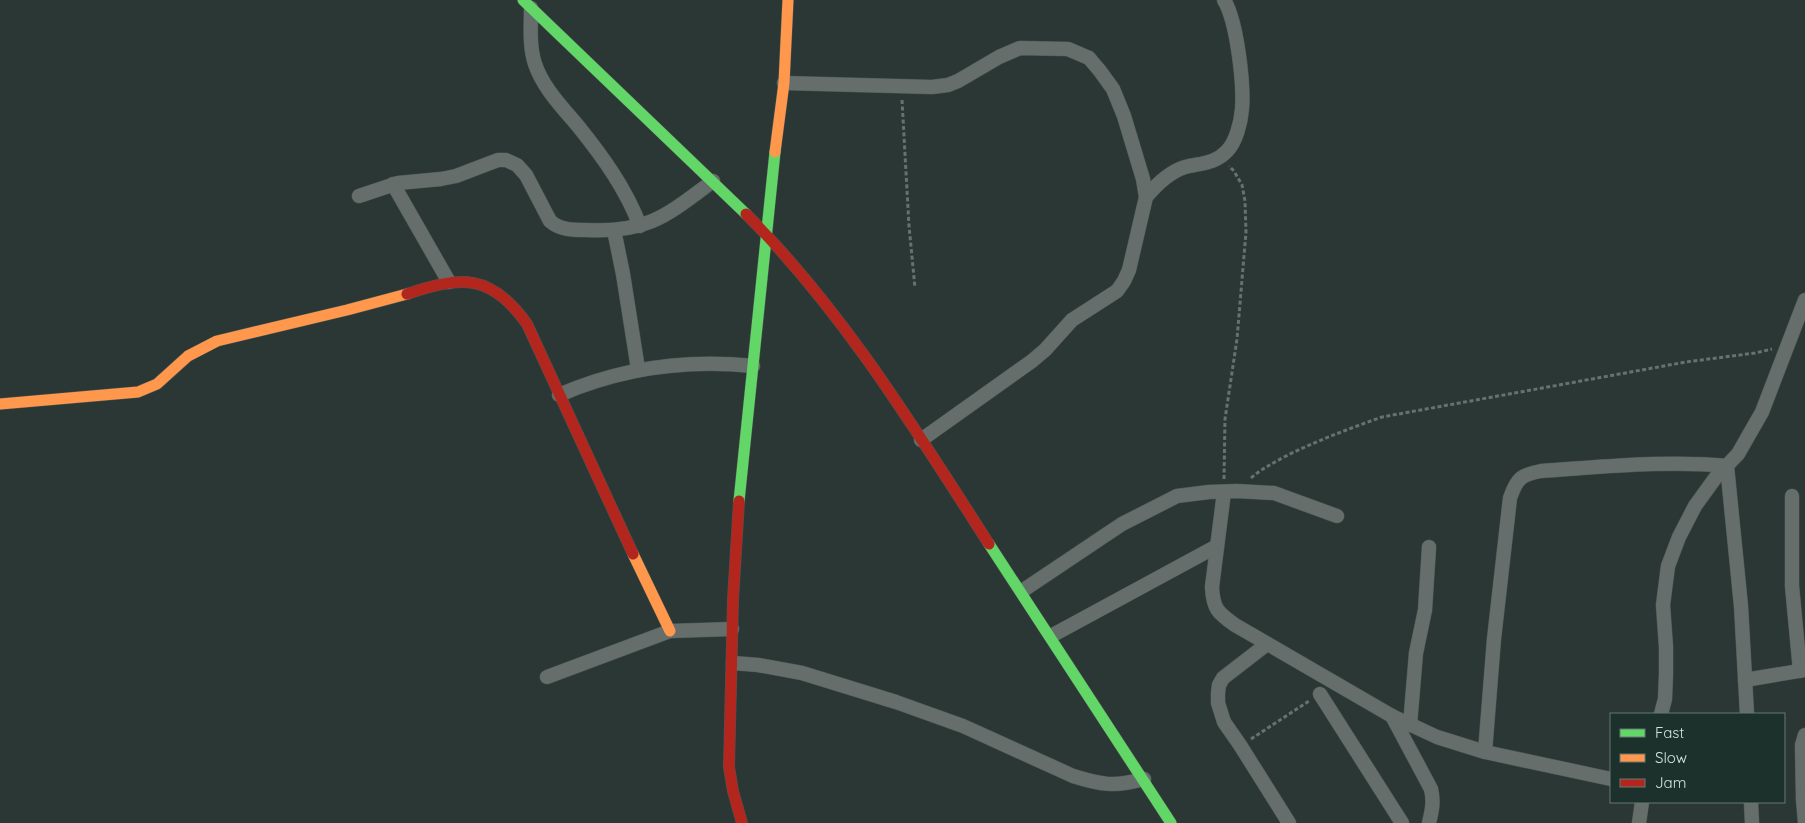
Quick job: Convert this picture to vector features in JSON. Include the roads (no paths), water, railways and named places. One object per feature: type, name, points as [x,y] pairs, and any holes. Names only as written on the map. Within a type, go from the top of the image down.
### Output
[{"type":"street","points":[[742,823],[729,767],[733,663],[732,629],[740,476],[778,120],[784,83],[788,0]]},
{"type":"street","points":[[1146,197],[1154,187],[1172,173],[1184,168],[1206,164],[1220,157],[1234,142],[1242,110],[1242,85],[1236,39],[1230,14],[1224,0]]},
{"type":"street","points":[[528,4],[766,234],[834,313],[880,376],[920,440],[1022,591],[1171,823]]},
{"type":"street","points":[[528,4],[532,48],[541,78],[602,156],[634,210],[640,226]]},
{"type":"street","points":[[784,83],[832,83],[932,88],[948,85],[999,57],[1020,48],[1048,47],[1068,49],[1089,58],[1113,89],[1124,116],[1143,179],[1146,197],[1129,270],[1124,281],[1117,291],[1072,320],[1032,361],[971,402],[920,440]]},
{"type":"street","points":[[359,196],[394,184],[456,176],[498,160],[506,160],[517,165],[526,175],[550,221],[556,226],[581,230],[614,230],[640,226],[665,215],[713,181]]},
{"type":"street","points":[[394,184],[449,282]]},
{"type":"street","points":[[614,230],[638,369]]},
{"type":"street","points":[[0,404],[138,392],[160,383],[179,362],[191,353],[217,341],[449,282],[462,281],[486,287],[501,294],[516,307],[527,324],[608,504],[670,631]]},
{"type":"street","points":[[1661,713],[1665,699],[1666,674],[1663,605],[1668,566],[1679,537],[1695,506],[1711,484],[1738,454],[1762,412],[1805,300]]},
{"type":"street","points":[[559,395],[600,379],[638,369],[717,364],[753,366]]},
{"type":"street","points":[[1485,752],[1494,639],[1510,498],[1514,485],[1520,477],[1542,471],[1669,462],[1728,466]]},
{"type":"street","points":[[1728,466],[1741,606],[1747,713]]},
{"type":"street","points":[[1022,591],[1122,524],[1177,496],[1230,492],[1274,493],[1337,516]]},
{"type":"street","points":[[1230,492],[1217,546],[1212,587],[1215,607],[1218,613],[1312,672],[1392,716],[1437,737],[1485,752],[1610,779]]},
{"type":"street","points":[[1745,680],[1803,671],[1792,586],[1792,496]]},
{"type":"street","points":[[1051,636],[1217,546]]},
{"type":"street","points":[[1410,725],[1416,653],[1425,610],[1429,547]]},
{"type":"street","points":[[547,677],[670,631],[732,629]]},
{"type":"street","points":[[1267,644],[1223,678],[1219,685],[1218,693],[1224,722],[1288,823]]},
{"type":"street","points":[[733,663],[758,665],[802,673],[896,702],[963,726],[1073,776],[1090,781],[1106,785],[1118,785],[1144,779]]},
{"type":"street","points":[[1320,694],[1402,823]]},
{"type":"street","points":[[1392,716],[1432,789],[1433,808],[1429,823]]},
{"type":"street","points":[[1805,735],[1802,745],[1805,823]]},
{"type":"street","points":[[1640,823],[1642,803]]},
{"type":"street","points":[[1751,803],[1752,823]]}]
